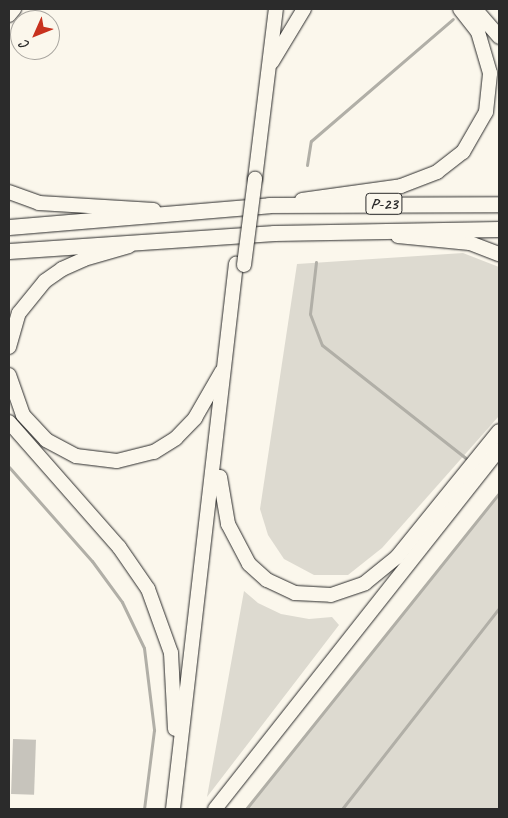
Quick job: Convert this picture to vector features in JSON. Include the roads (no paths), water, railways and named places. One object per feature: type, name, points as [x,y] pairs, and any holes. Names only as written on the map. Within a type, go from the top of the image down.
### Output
[{"type":"highway","name":"Р-23","points":[[9,227],[268,205],[499,204]]},
{"type":"highway","name":"Р-23","points":[[9,251],[158,238],[337,230],[499,228]]},
{"type":"main road","points":[[9,15],[14,9]]},
{"type":"main road","points":[[251,179],[268,9]]},
{"type":"main road","points":[[173,809],[226,364],[276,9]]},
{"type":"main road","points":[[268,70],[304,9]]},
{"type":"main road","points":[[268,205],[401,186],[437,172],[463,152],[486,112],[490,73],[478,32],[460,9]]},
{"type":"main road","points":[[475,9],[499,37]]},
{"type":"main road","points":[[9,192],[39,203],[182,211]]},
{"type":"main road","points":[[337,230],[470,243],[499,254]]},
{"type":"main road","points":[[9,347],[19,313],[45,281],[62,269],[84,259],[158,238]]},
{"type":"main road","points":[[180,809],[220,477],[240,265]]},
{"type":"main road","points":[[9,375],[23,414],[46,440],[76,456],[117,461],[154,452],[176,438],[195,418],[226,364]]},
{"type":"main road","points":[[9,422],[119,547],[148,589],[172,653],[175,687],[173,809]]},
{"type":"main road","points":[[220,477],[228,524],[249,564],[267,580],[295,594],[337,594],[365,583],[397,557],[499,432]]},
{"type":"main road","points":[[216,809],[499,450]]},
{"type":"waterway","points":[[307,165],[311,141],[453,19]]},
{"type":"waterway","points":[[316,262],[310,314],[322,345],[467,459]]},
{"type":"waterway","points":[[9,467],[92,561],[122,602],[144,648],[154,730],[144,809]]},
{"type":"waterway","points":[[246,809],[499,493]]},
{"type":"waterway","points":[[342,809],[499,608]]}]
